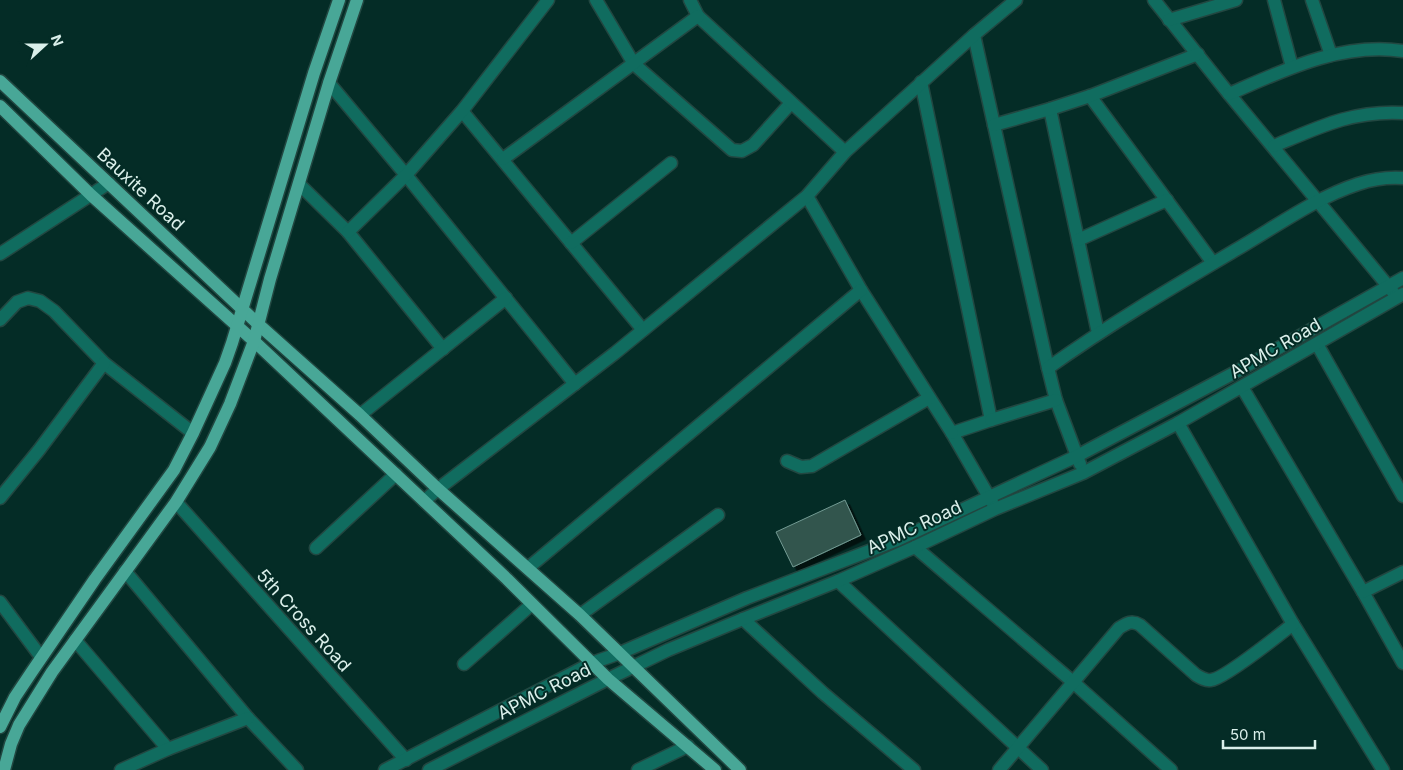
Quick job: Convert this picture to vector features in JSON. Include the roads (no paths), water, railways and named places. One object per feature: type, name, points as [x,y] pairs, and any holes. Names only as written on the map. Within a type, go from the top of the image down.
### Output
[{"type":"main road","points":[[0,727],[15,697],[41,657],[94,579],[174,470],[193,433],[225,364],[280,190],[314,73],[339,0]]},
{"type":"main road","points":[[4,770],[11,744],[19,725],[74,640],[176,502],[210,447],[230,404],[254,341],[270,279],[329,83],[357,0]]},
{"type":"main road","name":"Bauxite Road","points":[[0,80],[258,324],[580,615],[740,770]]},
{"type":"main road","points":[[0,106],[91,195],[254,341],[396,474],[608,679],[715,770]]},
{"type":"street","points":[[348,232],[406,175],[462,111],[548,0]]},
{"type":"street","points":[[596,0],[634,64],[732,150],[742,151],[753,145],[791,103]]},
{"type":"street","points":[[690,0],[698,16],[845,152]]},
{"type":"street","points":[[424,501],[438,488],[643,330],[807,196],[845,152],[921,82],[1016,0]]},
{"type":"street","points":[[1154,0],[1229,94],[1389,286],[1400,296]]},
{"type":"street","points":[[1169,20],[1236,0]]},
{"type":"street","points":[[1274,0],[1292,66]]},
{"type":"street","points":[[1312,0],[1331,55]]},
{"type":"street","points":[[503,159],[698,16]]},
{"type":"street","points":[[974,35],[1048,368],[1056,400],[1083,473]]},
{"type":"street","points":[[1229,94],[1292,66],[1331,55],[1383,48],[1403,51]]},
{"type":"street","points":[[994,124],[1090,96],[1198,54]]},
{"type":"street","points":[[921,82],[991,420]]},
{"type":"street","points":[[329,83],[575,384]]},
{"type":"street","points":[[1090,96],[1213,263]]},
{"type":"street","points":[[1050,109],[1098,333]]},
{"type":"street","points":[[462,111],[643,330]]},
{"type":"street","points":[[1274,146],[1329,122],[1379,111],[1403,112]]},
{"type":"street","points":[[571,243],[671,163]]},
{"type":"street","points":[[1048,368],[1098,333],[1319,201],[1373,179],[1403,178]]},
{"type":"street","points":[[0,254],[109,183]]},
{"type":"street","points":[[299,184],[348,232],[443,349]]},
{"type":"street","points":[[807,196],[861,290],[952,433],[995,509]]},
{"type":"street","points":[[1078,240],[1167,200]]},
{"type":"street","name":"APMC Road","points":[[384,770],[592,663],[620,653],[746,598],[895,541],[1077,456],[1234,373],[1403,278]]},
{"type":"street","points":[[528,568],[861,290]]},
{"type":"street","name":"APMC Road","points":[[429,770],[668,650],[838,581],[995,509],[1083,473],[1178,423],[1400,296]]},
{"type":"street","points":[[0,320],[16,302],[28,298],[40,301],[54,311],[104,363],[193,433]]},
{"type":"street","points":[[360,415],[506,298]]},
{"type":"street","points":[[1317,344],[1403,496]]},
{"type":"street","points":[[0,498],[104,363]]},
{"type":"street","points":[[1242,387],[1403,663]]},
{"type":"street","points":[[787,461],[801,467],[812,466],[929,398]]},
{"type":"street","points":[[952,433],[1056,400]]},
{"type":"street","points":[[1178,423],[1292,624],[1383,770]]},
{"type":"street","points":[[316,548],[396,474]]},
{"type":"street","name":"5th Cross Road","points":[[176,502],[406,760]]},
{"type":"street","points":[[580,615],[718,515]]},
{"type":"street","points":[[915,547],[1171,770]]},
{"type":"street","points":[[125,571],[248,718],[297,770]]},
{"type":"street","points":[[1363,592],[1403,572]]},
{"type":"street","points":[[838,581],[1042,770]]},
{"type":"street","points":[[0,602],[41,657]]},
{"type":"street","points":[[464,664],[532,604]]},
{"type":"street","points":[[743,618],[823,693],[914,770]]},
{"type":"street","points":[[999,770],[1119,628],[1130,622],[1140,624],[1196,675],[1206,680],[1213,680],[1235,668],[1292,624]]},
{"type":"street","points":[[74,640],[168,749]]},
{"type":"street","points":[[121,770],[168,749],[248,718]]},
{"type":"street","points":[[638,770],[688,746]]}]
